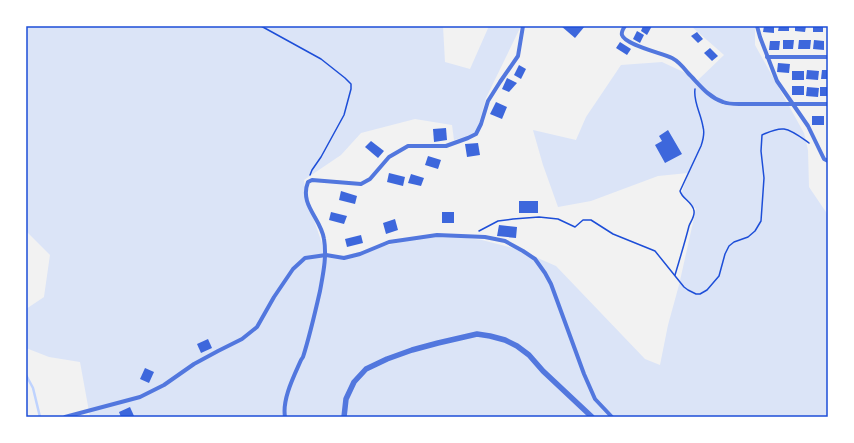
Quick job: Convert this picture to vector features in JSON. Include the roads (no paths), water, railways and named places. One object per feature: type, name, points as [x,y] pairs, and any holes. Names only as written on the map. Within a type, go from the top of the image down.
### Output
[{"type":"street","points":[[285,417],[285,406],[290,387],[304,356],[312,325],[322,282],[326,255],[324,238],[321,229],[306,200],[305,193],[308,182],[312,180],[361,184],[370,179],[389,157],[408,146],[446,146],[476,134],[481,124],[488,101],[518,56],[523,26]]},
{"type":"street","points":[[625,26],[622,32],[622,36],[625,39],[634,44],[673,58],[684,67],[703,90],[711,97],[725,103],[828,104]]},
{"type":"street","points":[[757,26],[777,81],[808,126],[824,159],[828,161]]},
{"type":"street","points":[[767,57],[828,57]]},
{"type":"street","points":[[65,417],[140,397],[164,385],[194,364],[218,350],[242,339],[257,327],[274,297],[292,270],[305,258],[326,255],[344,258],[360,254],[389,242],[437,235],[484,237],[505,241],[534,259],[545,273],[551,284],[584,374],[595,399],[612,417]]},
{"type":"street","points":[[344,417],[346,399],[354,382],[366,369],[387,358],[412,350],[438,342],[477,334],[505,340],[517,346],[592,417]]},
{"type":"waterway","points":[[26,375],[33,388],[40,417]]}]
